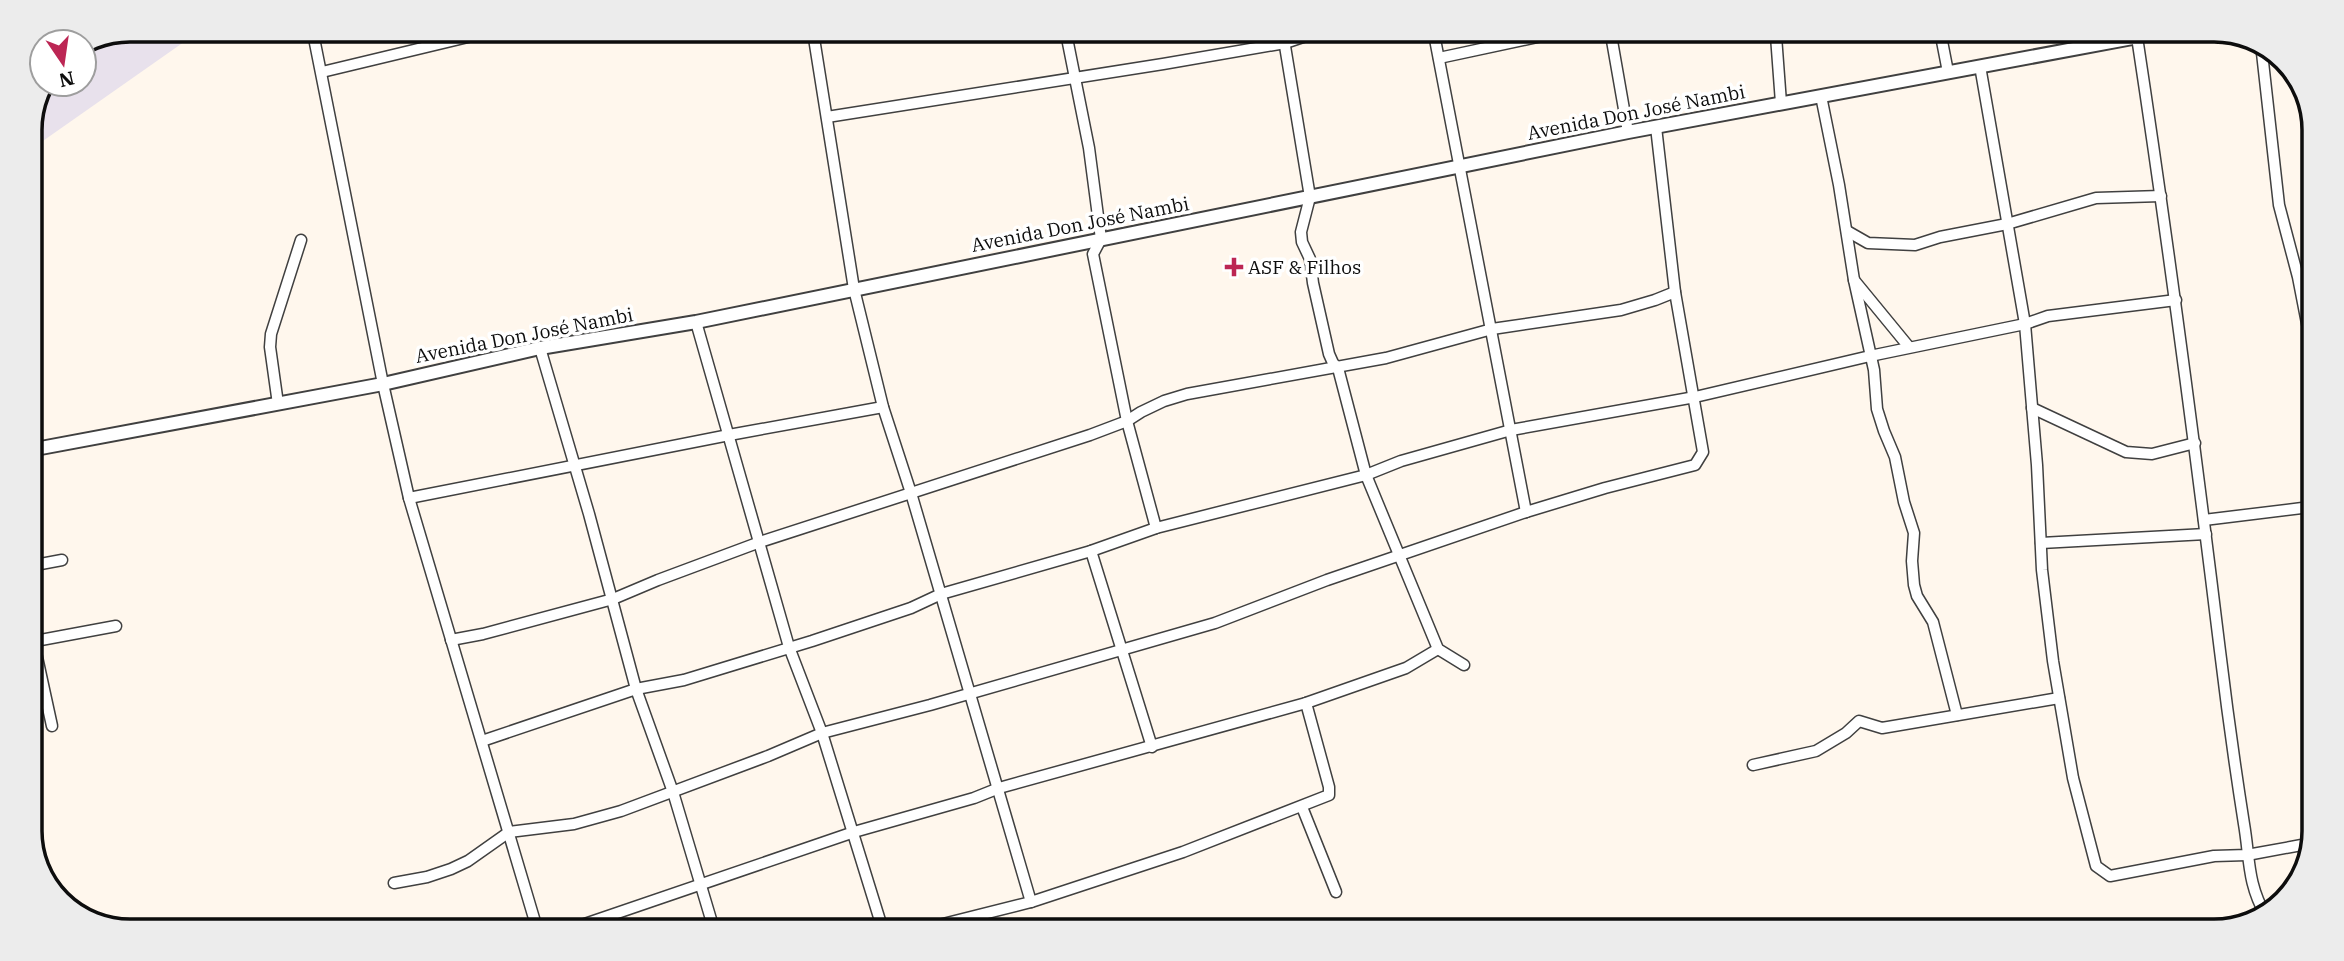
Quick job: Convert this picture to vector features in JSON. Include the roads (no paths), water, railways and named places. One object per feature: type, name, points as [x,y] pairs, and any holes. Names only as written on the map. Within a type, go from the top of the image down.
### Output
[{"type":"street","points":[[315,42],[383,384],[409,498],[534,919]]},
{"type":"street","points":[[322,72],[447,42]]},
{"type":"street","points":[[815,42],[854,289],[883,408],[911,493],[1031,902]]},
{"type":"street","points":[[1068,42],[1089,148],[1101,239],[1093,254],[1128,421],[1156,528]]},
{"type":"street","points":[[827,117],[1075,78],[1263,42]]},
{"type":"street","points":[[1285,42],[1310,197],[1301,232],[1302,242],[1310,260],[1329,354],[1338,368],[1366,475],[1438,649],[1464,665]]},
{"type":"street","points":[[1436,42],[1526,512]]},
{"type":"street","points":[[1439,58],[1514,42]]},
{"type":"street","points":[[1612,42],[1628,132]]},
{"type":"street","points":[[1776,42],[1781,103]]},
{"type":"street","points":[[1942,42],[1948,72]]},
{"type":"street","name":"Avenida Don José Nambi","points":[[42,448],[383,384],[540,348],[696,321],[1628,132],[2097,42]]},
{"type":"street","points":[[2139,42],[2176,300],[2247,855],[2254,895],[2260,906]]},
{"type":"street","points":[[2262,57],[2279,205],[2302,297]]},
{"type":"street","points":[[1980,66],[2025,324],[2042,570],[2059,698],[2073,778],[2096,866],[2110,876],[2214,856],[2247,855],[2300,845]]},
{"type":"street","points":[[1821,96],[1854,280],[1874,370],[1877,410],[1895,457],[1904,502],[1914,533],[1912,561],[1917,596],[1933,622],[1957,715]]},
{"type":"street","points":[[394,883],[451,869],[468,861],[509,832],[574,824],[621,811],[822,733],[969,694],[1224,620],[1327,580],[1526,512],[1695,465],[1703,453],[1675,292],[1657,127]]},
{"type":"street","points":[[1847,231],[1868,243],[1922,244],[1940,237],[2007,224],[2096,198],[2161,196]]},
{"type":"street","points":[[278,404],[270,347],[271,334],[302,240]]},
{"type":"street","points":[[1851,257],[1868,243]]},
{"type":"street","points":[[1854,280],[1909,347]]},
{"type":"street","points":[[450,640],[483,635],[613,599],[760,542],[1128,421],[1153,407],[1186,394],[1386,358],[1492,329],[1621,310],[1675,292]]},
{"type":"street","points":[[482,741],[636,689],[684,680],[877,620],[941,594],[1091,551],[1156,528],[1366,475],[1401,460],[1511,430],[1695,397],[1909,347],[2025,324],[2048,316],[2176,300]]},
{"type":"street","points":[[696,321],[789,647],[822,733],[880,919]]},
{"type":"street","points":[[540,348],[613,599],[636,689],[673,792],[711,919]]},
{"type":"street","points":[[409,498],[729,435],[883,408]]},
{"type":"street","points":[[2032,408],[2126,452],[2152,454],[2195,443]]},
{"type":"street","points":[[2204,520],[2302,508]]},
{"type":"street","points":[[2041,543],[2206,534]]},
{"type":"street","points":[[1091,551],[1152,747]]},
{"type":"street","points":[[42,564],[62,560]]},
{"type":"street","points":[[42,639],[116,626]]},
{"type":"street","points":[[600,919],[854,832],[974,798],[999,788],[1306,703],[1406,668],[1438,649]]},
{"type":"street","points":[[42,686],[52,726]]},
{"type":"street","points":[[1753,765],[1815,751],[1846,733],[1859,721],[1882,727],[2059,698]]},
{"type":"street","points":[[964,919],[1031,902],[1183,852],[1329,795],[1306,703]]},
{"type":"street","points":[[1301,807],[1336,892]]},
{"type":"place","name":"ASF & Filhos","points":[[1234,267]]}]
